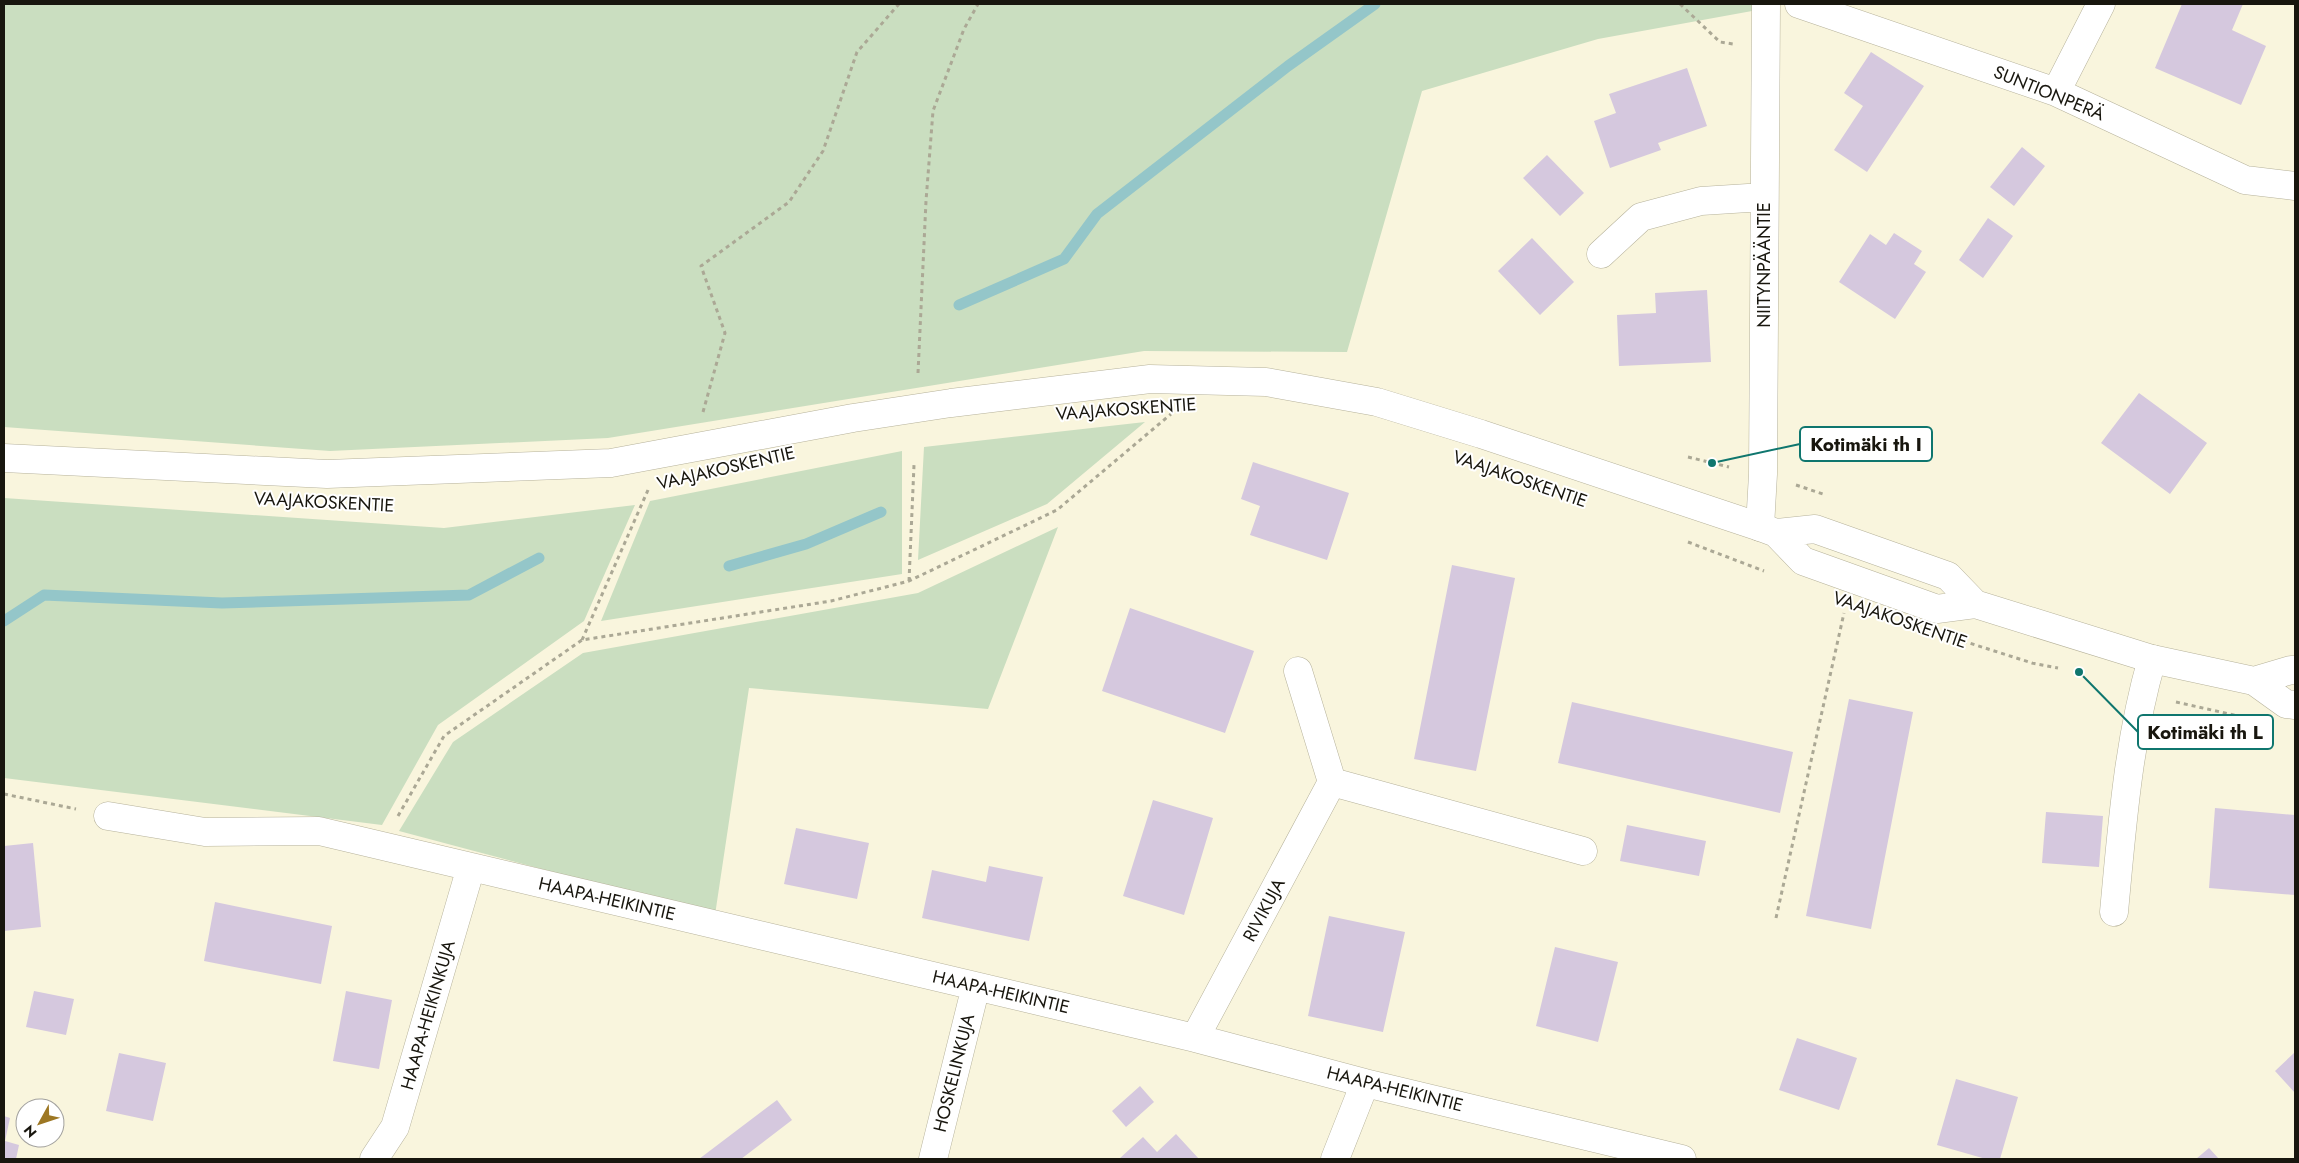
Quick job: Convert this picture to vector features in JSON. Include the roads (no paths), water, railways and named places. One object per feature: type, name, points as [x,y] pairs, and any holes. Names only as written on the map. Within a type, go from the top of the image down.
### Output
[{"type":"street","name":"NIITYNPÄÄNTIE","points":[[1766,4],[1763,474],[1768,530]]},
{"type":"street","name":"SUNTIONPERÄ","points":[[1799,4],[2056,92],[2245,180],[2295,186]]},
{"type":"street","points":[[2056,92],[2101,4]]},
{"type":"street","points":[[1601,254],[1641,217],[1701,200],[1764,197]]},
{"type":"street","name":"VAAJAKOSKENTIE","points":[[4,458],[326,474],[611,463],[853,418],[951,403],[1150,379],[1266,382],[1377,402],[1491,437],[1768,530],[1815,529],[1948,576],[1975,604],[2152,659],[2254,680],[2286,704],[2295,706]]},
{"type":"street","points":[[2114,912],[2128,769],[2142,694],[2152,659]]},
{"type":"street","name":"VAAJAKOSKENTIE","points":[[2254,680],[2295,670]]},
{"type":"street","points":[[1298,671],[1332,782],[1583,851]]},
{"type":"street","name":"RIVIKUJA","points":[[1195,1038],[1332,782]]},
{"type":"street","name":"HAAPA-HEIKINTIE","points":[[108,816],[205,832],[319,831],[1195,1038],[1365,1082],[1682,1159]]},
{"type":"street","name":"HAAPA-HEIKINKUJA","points":[[374,1159],[395,1127],[471,867]]},
{"type":"street","name":"HOSKELINKUJA","points":[[933,1159],[976,986]]},
{"type":"street","points":[[1335,1159],[1365,1082]]},
{"type":"waterway","points":[[959,305],[1064,259],[1097,214],[1288,66],[1375,4]]},
{"type":"waterway","points":[[729,566],[806,544],[881,512]]},
{"type":"waterway","points":[[4,621],[44,595],[222,603],[469,595],[539,558]]},
{"type":"place","name":"Kotimäki th I","points":[[1712,463]]},
{"type":"place","name":"Kotimäki th L","points":[[2079,672]]}]
